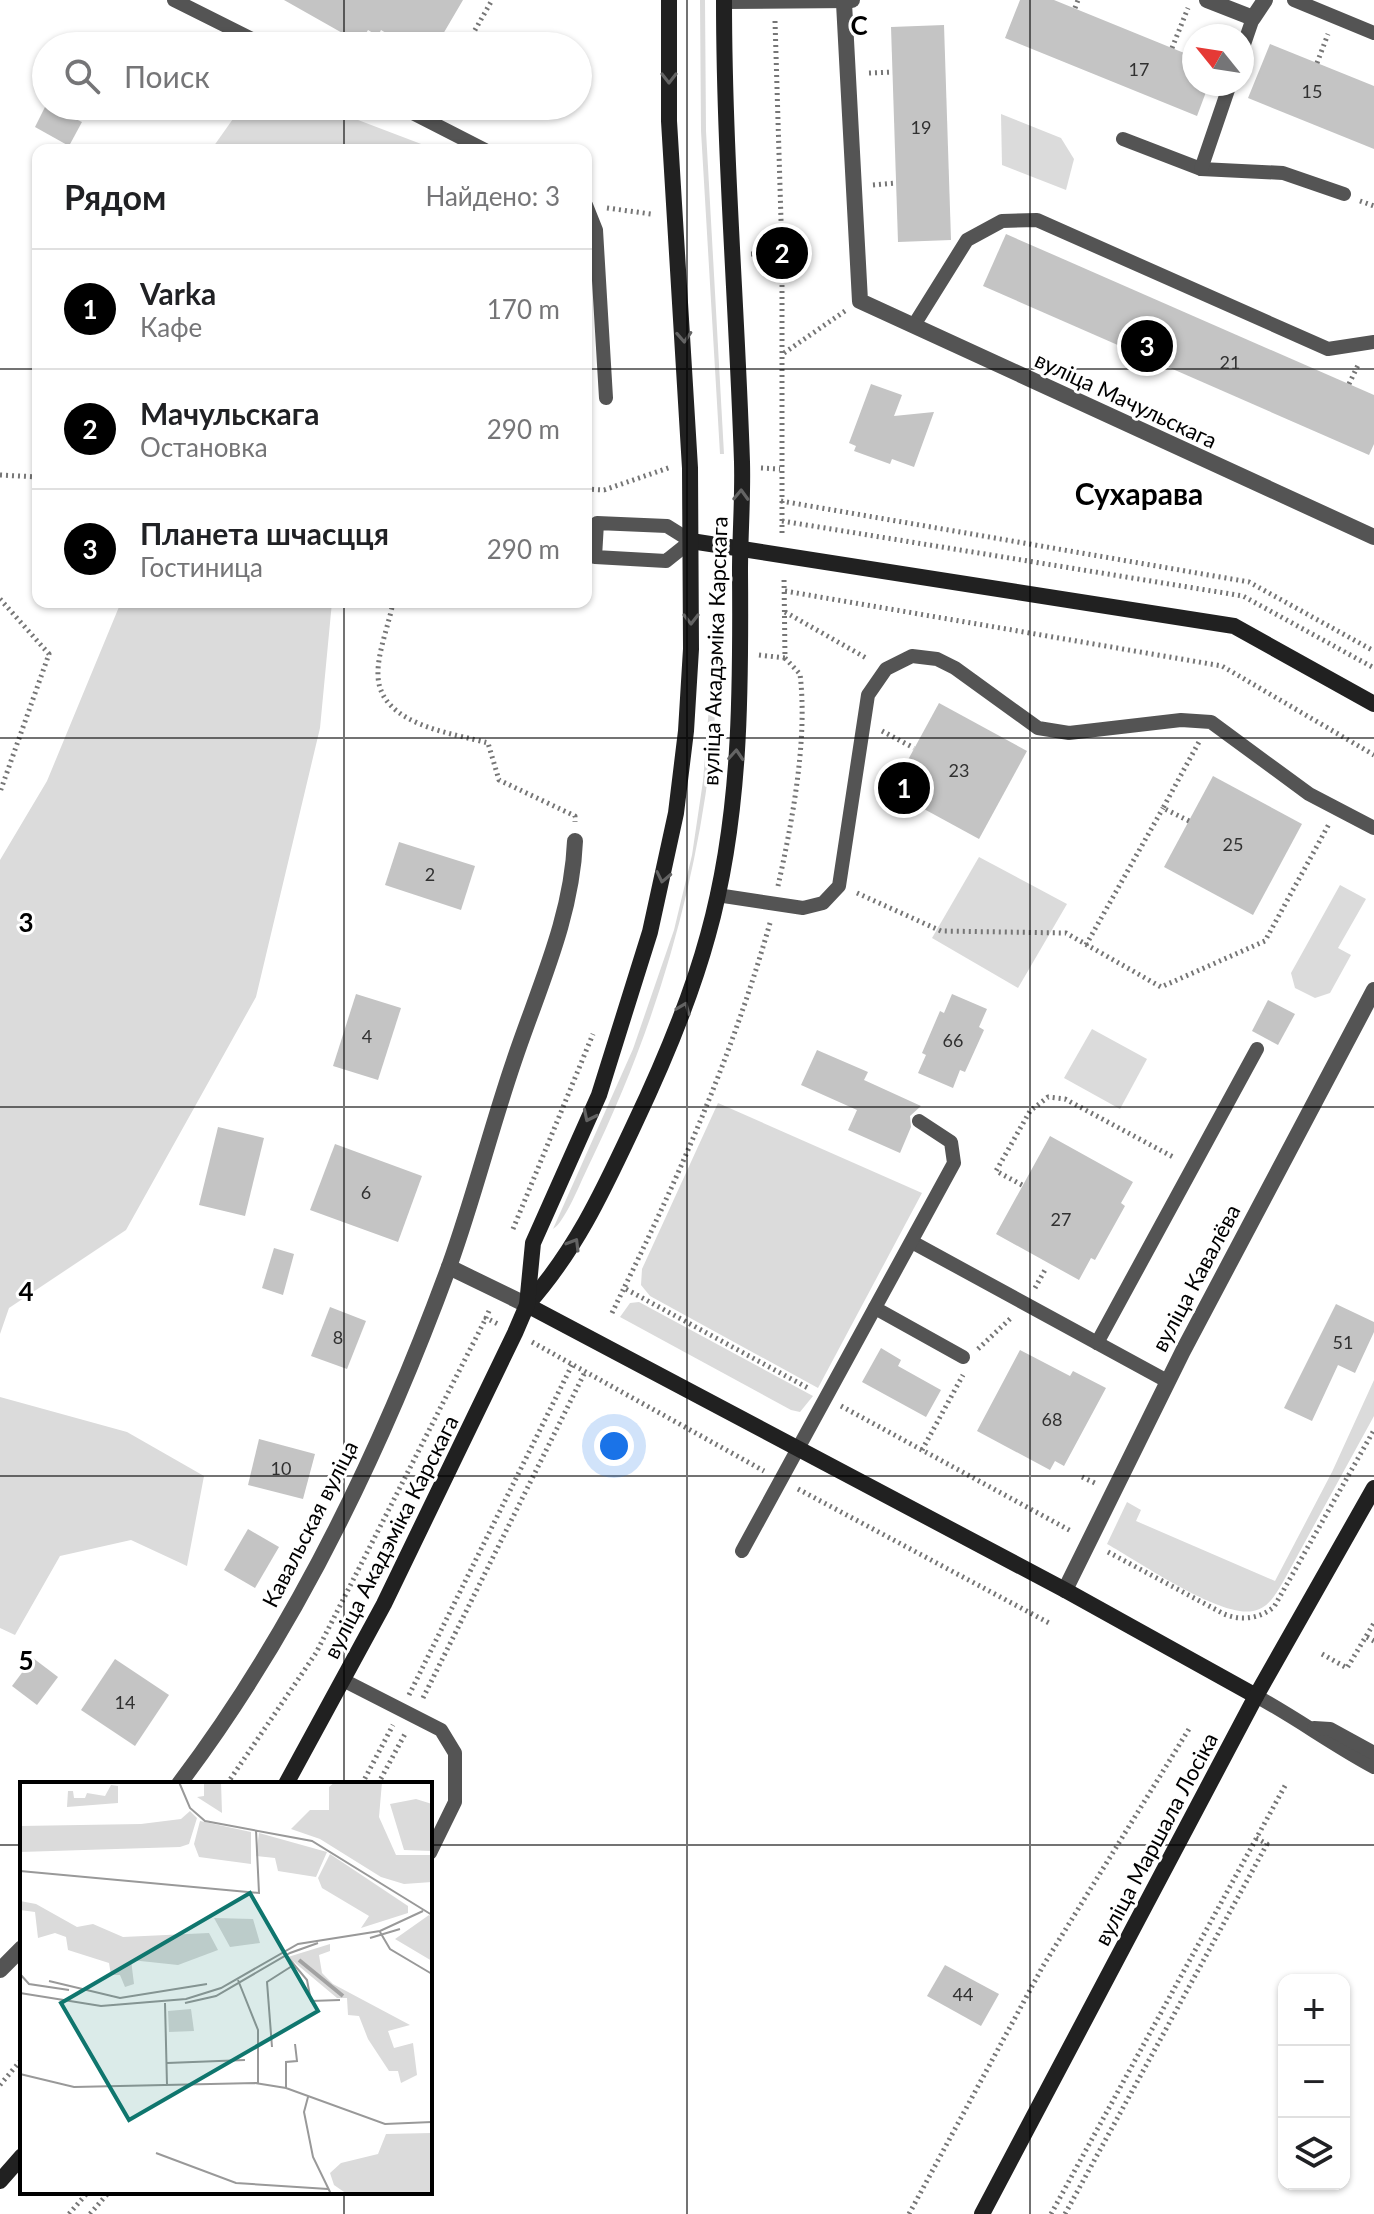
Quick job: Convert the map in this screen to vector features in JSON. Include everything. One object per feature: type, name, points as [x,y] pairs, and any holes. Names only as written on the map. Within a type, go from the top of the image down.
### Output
[{"type":"main road","name":"вуліца Акадэміка Карскага","points":[[527,1305],[533,1243],[599,1095],[663,882],[686,731],[691,541],[682,299],[669,121],[669,0]]},
{"type":"main road","name":"вуліца Акадэміка Карскага","points":[[287,1782],[465,1442],[527,1305],[559,1269],[587,1223],[656,1078],[689,997],[717,895],[731,818],[736,755],[742,467],[726,130],[724,0]]},
{"type":"main road","points":[[691,541],[1234,626],[1374,704]]},
{"type":"main road","points":[[527,1305],[799,1447],[1256,1696]]},
{"type":"main road","name":"вуліца Маршала Лосіка","points":[[982,2214],[1256,1696],[1374,1488]]},
{"type":"main road","points":[[0,2181],[20,2158]]},
{"type":"street","points":[[724,0],[775,3],[848,1],[860,301]]},
{"type":"street","points":[[1207,0],[1253,18],[1265,0]]},
{"type":"street","name":"вуліца Мачульскага","points":[[860,301],[1374,537]]},
{"type":"street","name":"Кавальская вуліца","points":[[180,1782],[255,1674],[316,1569],[379,1438],[449,1267],[513,1063],[559,932],[574,881],[575,841]]},
{"type":"street","name":"вуліца Кавалёва","points":[[1065,1590],[1167,1381],[1374,990]]},
{"type":"street","points":[[449,1267],[527,1305]]},
{"type":"street","points":[[0,1970],[20,1950]]},
{"type":"lane","points":[[174,0],[238,32]]},
{"type":"lane","points":[[1294,0],[1374,33]]},
{"type":"lane","points":[[1251,24],[1253,18]]},
{"type":"lane","points":[[1201,169],[1226,96]]},
{"type":"lane","points":[[426,120],[473,144]]},
{"type":"lane","points":[[1123,139],[1201,169],[1283,173],[1344,194]]},
{"type":"lane","points":[[592,220],[596,230],[606,398]]},
{"type":"lane","points":[[914,325],[967,240],[1002,221],[1037,220],[1328,349],[1374,342]]},
{"type":"lane","points":[[597,523],[667,526],[691,541],[666,561],[595,557],[597,523]]},
{"type":"lane","points":[[717,895],[803,908],[823,903],[839,886],[868,695],[886,669],[912,656],[937,659],[976,682],[1038,728],[1069,733],[1181,720],[1211,722],[1309,794],[1374,828]]},
{"type":"lane","points":[[1097,1343],[1257,1049]]},
{"type":"lane","points":[[742,1551],[948,1178],[955,1151],[945,1136],[919,1121]]},
{"type":"lane","points":[[912,1242],[1167,1381]]},
{"type":"lane","points":[[875,1308],[963,1357]]},
{"type":"lane","points":[[343,1680],[441,1730],[455,1753],[455,1802],[432,1849]]},
{"type":"lane","points":[[1256,1696],[1314,1728],[1324,1740],[1374,1767]]},
{"type":"lane","points":[[1314,1728],[1330,1729],[1374,1753]]},
{"type":"path","points":[[474,32],[492,0]]},
{"type":"path","points":[[1075,8],[1078,0]]},
{"type":"path","points":[[1172,48],[1191,0]]},
{"type":"path","points":[[612,1313],[705,1113],[753,982],[774,904],[790,822],[801,715],[800,674],[785,658],[781,501],[782,253],[775,3]]},
{"type":"path","points":[[1317,63],[1335,17]]},
{"type":"path","points":[[592,206],[651,214]]},
{"type":"path","points":[[733,254],[782,253]]},
{"type":"path","points":[[783,353],[860,301]]},
{"type":"path","points":[[592,489],[604,490],[665,467]]},
{"type":"path","points":[[0,475],[32,477]]},
{"type":"path","points":[[781,501],[1249,582],[1374,651]]},
{"type":"path","points":[[782,521],[1243,596],[1374,668]]},
{"type":"path","points":[[785,591],[1222,666],[1374,755]]},
{"type":"path","points":[[0,599],[49,654],[0,792]]},
{"type":"path","points":[[392,608],[378,676],[384,696],[401,715],[433,728],[488,743],[499,780],[575,816],[575,841]]},
{"type":"path","points":[[785,612],[886,669]]},
{"type":"path","points":[[863,721],[914,748]]},
{"type":"path","points":[[1086,945],[1211,722]]},
{"type":"path","points":[[1163,808],[1189,821]]},
{"type":"path","points":[[839,886],[941,931],[1066,933],[1161,987],[1265,941],[1337,809]]},
{"type":"path","points":[[512,1233],[594,1032]]},
{"type":"path","points":[[1022,1185],[996,1171],[1030,1111],[1048,1097],[1065,1099],[1175,1158]]},
{"type":"path","points":[[624,1288],[1224,1614],[1254,1617],[1261,1621]]},
{"type":"path","points":[[228,1782],[316,1653],[486,1318]]},
{"type":"path","points":[[379,1782],[408,1713],[572,1365]]},
{"type":"path","points":[[363,1782],[408,1713],[583,1371],[1051,1624]]},
{"type":"path","points":[[1254,1617],[1274,1607],[1374,1430]]},
{"type":"path","points":[[1082,1477],[1098,1485]]},
{"type":"path","points":[[1322,1654],[1347,1668],[1374,1623]]},
{"type":"path","points":[[1367,1637],[1374,1641]]},
{"type":"path","points":[[909,2214],[1043,1966],[1189,1729]]},
{"type":"path","points":[[1051,2214],[1286,1784]]},
{"type":"path","points":[[1065,2214],[1267,1844],[1256,1838]]},
{"type":"path","points":[[0,2085],[20,2061]]},
{"type":"path","points":[[69,2214],[86,2194]]},
{"type":"path","points":[[90,2214],[107,2194]]},
{"type":"shaded area","points":[[700,0],[705,0],[706,131],[724,454],[720,454],[701,131]]},
{"type":"shaded area","points":[[1001,114],[1061,138],[1074,159],[1066,190],[1002,165]]},
{"type":"shaded area","points":[[232,120],[358,120],[421,144],[215,144]]},
{"type":"shaded area","points":[[119,608],[331,608],[320,728],[256,997],[126,1230],[9,1308],[0,1334],[0,860],[47,781]]},
{"type":"shaded area","points":[[713,658],[719,658],[706,792],[680,919],[641,1044],[572,1201],[553,1229],[633,1049],[674,930],[692,855],[703,781]]},
{"type":"shaded area","points":[[979,857],[1067,904],[1018,988],[932,938]]},
{"type":"shaded area","points":[[1340,885],[1366,899],[1338,948],[1351,955],[1330,993],[1315,998],[1295,988],[1291,973]]},
{"type":"shaded area","points":[[1092,1029],[1147,1059],[1120,1109],[1064,1078]]},
{"type":"shaded area","points":[[718,1103],[922,1193],[818,1388],[650,1296],[641,1285],[642,1269]]},
{"type":"shaded area","points":[[639,1302],[813,1396],[800,1412],[791,1410],[620,1317],[630,1303]]},
{"type":"shaded area","points":[[1374,1380],[1374,1416],[1283,1582],[1263,1607],[1239,1611],[1221,1606],[1179,1586],[1107,1544],[1127,1502],[1141,1510],[1136,1521],[1275,1581],[1332,1472]]},
{"type":"shaded area","points":[[0,1397],[127,1432],[204,1476],[187,1566],[131,1540],[60,1556],[15,1635],[0,1628]]},
{"type":"building","points":[[284,0],[463,0],[444,32],[341,32]]},
{"type":"building","points":[[1020,0],[1054,0],[1182,52],[1182,96],[1204,96],[1197,116],[1005,38]]},
{"type":"building","points":[[944,25],[951,240],[898,242],[891,27]]},
{"type":"building","points":[[1270,44],[1374,86],[1374,149],[1248,98],[1254,96],[1254,83]]},
{"type":"building","points":[[38,120],[82,122],[70,144],[35,127]]},
{"type":"building","points":[[1006,234],[1374,395],[1374,444],[1369,455],[983,286]]},
{"type":"building","points":[[871,384],[902,395],[894,416],[934,412],[914,467],[892,459],[890,464],[854,451],[856,446],[849,443]]},
{"type":"building","points":[[939,703],[1027,751],[979,839],[891,791]]},
{"type":"building","points":[[1213,776],[1302,824],[1253,915],[1164,867]]},
{"type":"building","points":[[399,842],[475,866],[461,910],[385,885]]},
{"type":"building","points":[[356,994],[401,1008],[378,1080],[333,1066]]},
{"type":"building","points":[[952,994],[987,1009],[979,1027],[984,1030],[965,1072],[960,1070],[953,1088],[918,1073],[926,1055],[922,1053],[940,1011],[944,1013]]},
{"type":"building","points":[[1268,1000],[1295,1014],[1278,1045],[1252,1031]]},
{"type":"building","points":[[817,1050],[868,1072],[864,1080],[921,1106],[910,1116],[911,1127],[900,1153],[848,1130],[857,1110],[801,1085]]},
{"type":"building","points":[[218,1127],[264,1138],[245,1216],[199,1205]]},
{"type":"building","points":[[1050,1136],[1133,1182],[1121,1203],[1125,1206],[1095,1260],[1091,1258],[1079,1280],[996,1234]]},
{"type":"building","points":[[335,1144],[422,1176],[398,1242],[310,1210]]},
{"type":"building","points":[[274,1248],[294,1254],[283,1295],[262,1288]]},
{"type":"building","points":[[1336,1304],[1374,1322],[1374,1332],[1355,1373],[1338,1365],[1312,1421],[1284,1408]]},
{"type":"building","points":[[330,1307],[366,1321],[347,1369],[311,1356]]},
{"type":"building","points":[[881,1348],[901,1360],[898,1366],[941,1390],[926,1417],[862,1382]]},
{"type":"building","points":[[1020,1350],[1070,1376],[1073,1371],[1106,1388],[1064,1466],[1055,1461],[1050,1470],[977,1431]]},
{"type":"building","points":[[259,1439],[315,1454],[303,1499],[248,1485]]},
{"type":"building","points":[[248,1529],[279,1547],[255,1588],[224,1570]]},
{"type":"building","points":[[33,1658],[58,1677],[37,1705],[12,1686]]},
{"type":"building","points":[[115,1659],[169,1695],[135,1746],[81,1710]]},
{"type":"building","points":[[945,1965],[999,1994],[981,2026],[927,1996]]},
{"type":"place","name":"Мачульскага","points":[[782,253]]},
{"type":"place","name":"Планета шчасцця","points":[[1147,346]]},
{"type":"place","name":"Varka","points":[[904,788]]},
{"type":"district","name":"Сухарава","points":[[1139,495]]}]
